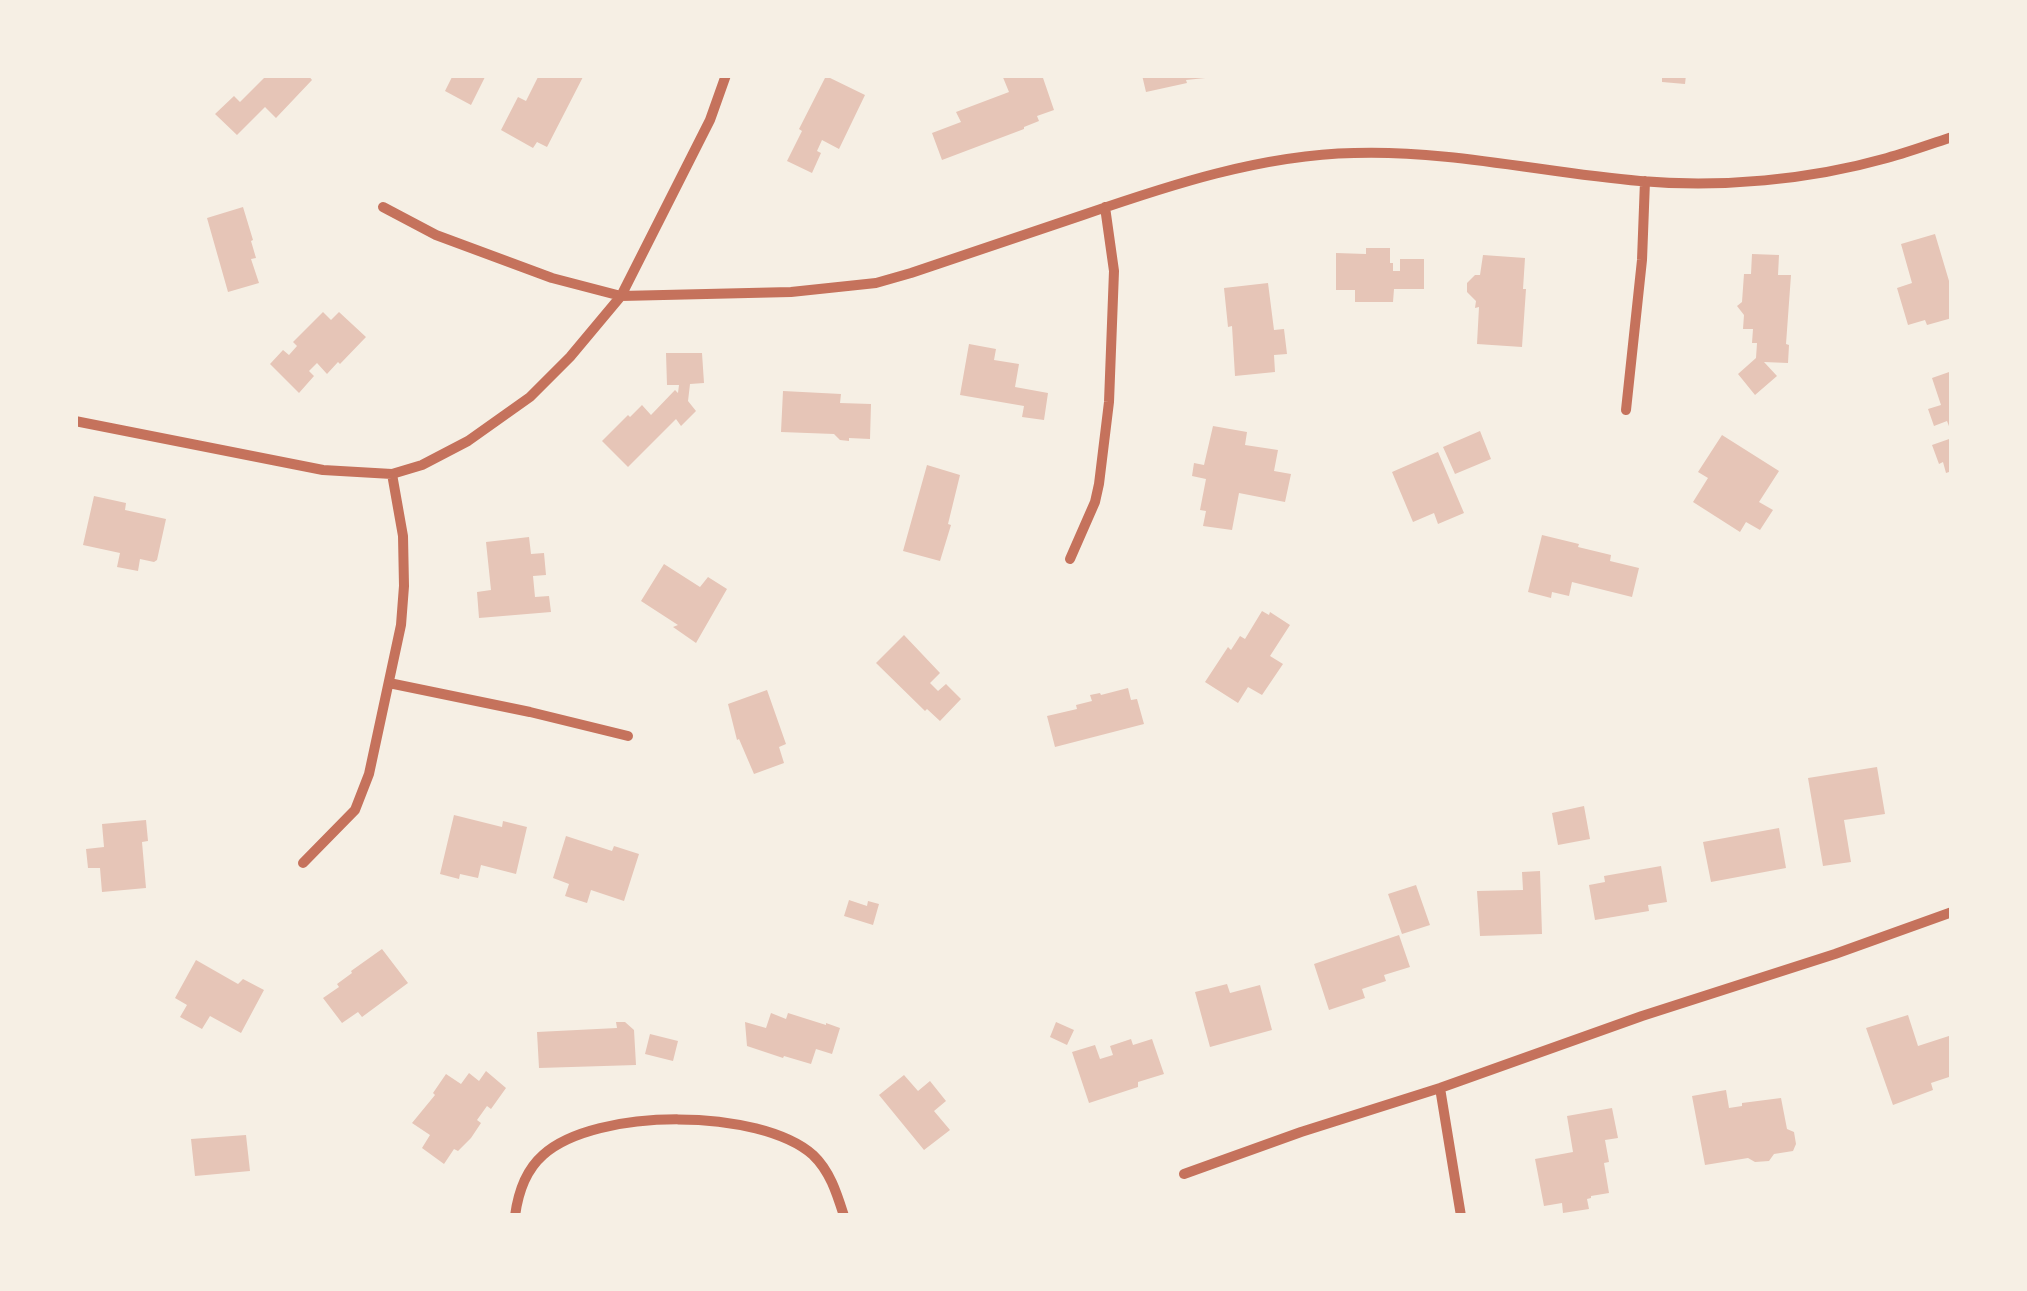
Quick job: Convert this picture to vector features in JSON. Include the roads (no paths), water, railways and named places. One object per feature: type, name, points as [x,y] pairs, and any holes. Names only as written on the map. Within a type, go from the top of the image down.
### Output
[{"type":"street","points":[[75,421],[290,465],[392,474],[468,441],[530,397],[621,296],[710,120],[726,75]]},
{"type":"street","points":[[383,207],[436,235],[552,278],[621,296],[792,292],[876,282],[911,273],[1177,183],[1309,156],[1353,153],[1462,158],[1645,182],[1706,183],[1819,173],[1887,159],[1952,137]]},
{"type":"street","points":[[1626,410],[1642,260],[1645,182]]},
{"type":"street","points":[[1070,560],[1100,484],[1109,402],[1114,270],[1105,207]]},
{"type":"street","points":[[303,863],[355,810],[363,794],[401,625],[402,536],[392,474]]},
{"type":"street","points":[[388,684],[628,736]]},
{"type":"street","points":[[1184,1174],[1952,912]]},
{"type":"street","points":[[1440,1088],[1461,1216]]},
{"type":"street","points":[[515,1216],[529,1171],[544,1154],[563,1142],[609,1126],[701,1120],[752,1127],[788,1139],[814,1156],[831,1179],[844,1216]]}]
